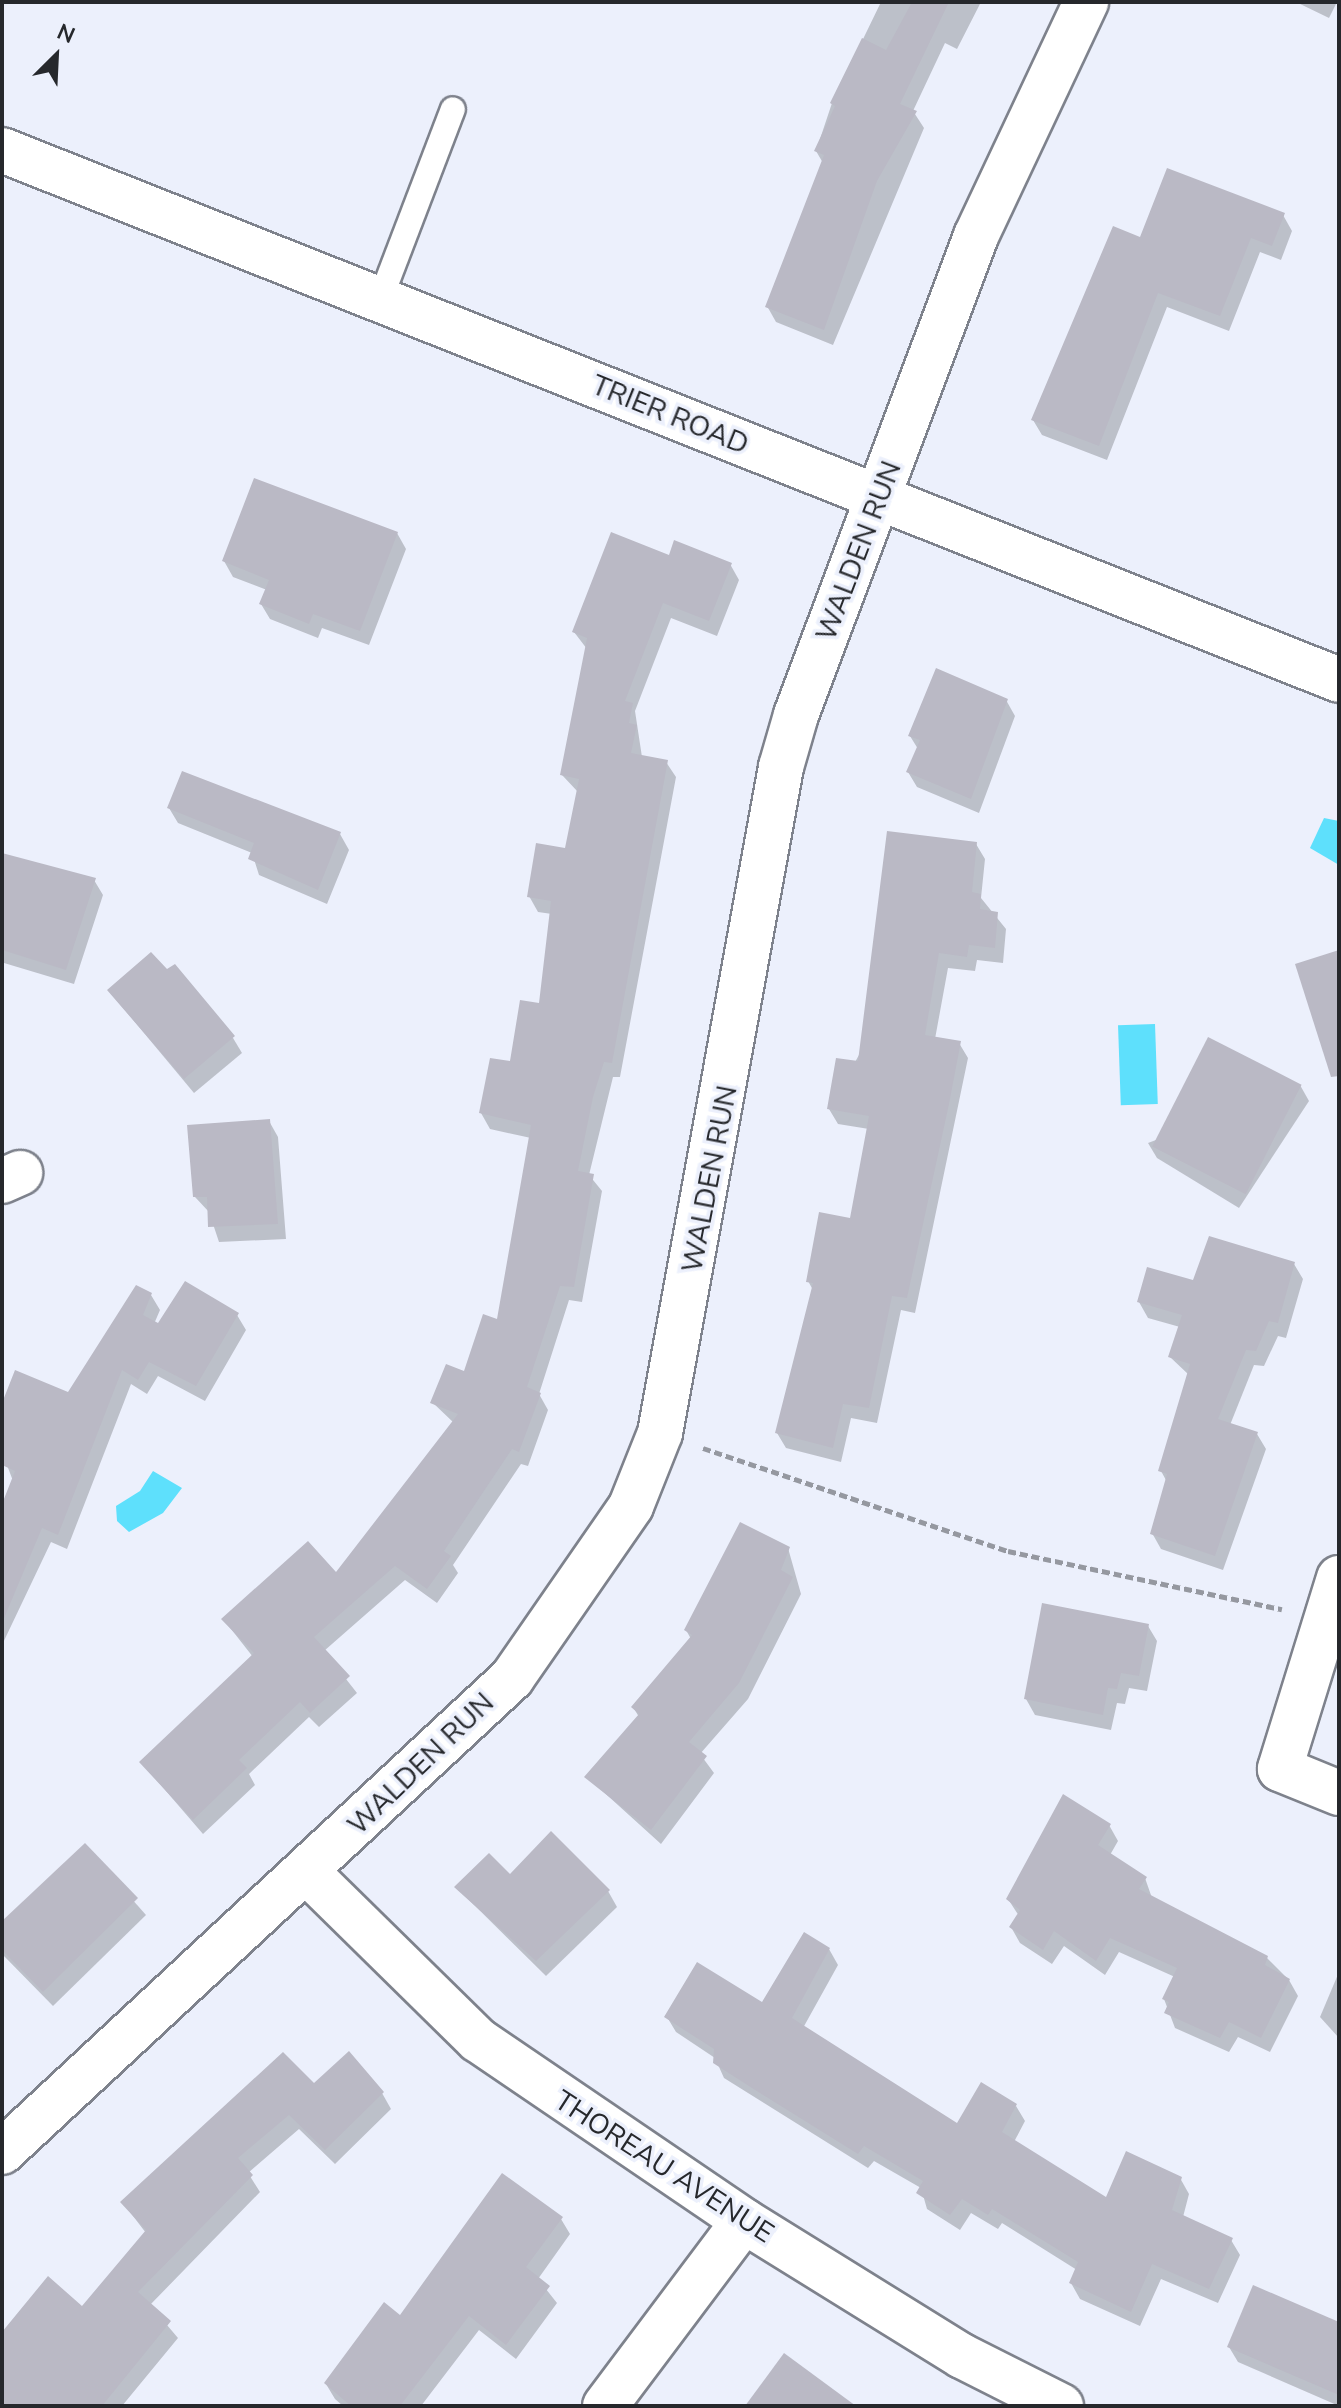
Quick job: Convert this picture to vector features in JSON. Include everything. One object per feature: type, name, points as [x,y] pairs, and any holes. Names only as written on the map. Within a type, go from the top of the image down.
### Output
[{"type":"street","name":"WALDEN RUN","points":[[8,2132],[308,1873],[512,1678],[631,1506],[660,1433],[781,767],[976,236],[1086,2]]},
{"type":"street","name":"TRIER ROAD","points":[[2,150],[1339,680]]},
{"type":"street","points":[[1333,1598],[1280,1769],[1339,1793]]},
{"type":"street","name":"THOREAU AVENUE","points":[[308,1873],[478,2040],[744,2221],[962,2356],[1061,2406]]},
{"type":"street","points":[[605,2406],[744,2221]]},
{"type":"lane","points":[[380,300],[453,109]]},
{"type":"path","points":[[660,1433],[1008,1551],[1333,1598]]},
{"type":"water","points":[[1324,818],[1339,821],[1339,865],[1310,848]]},
{"type":"water","points":[[1155,1024],[1158,1104],[1121,1105],[1118,1025]]},
{"type":"water","points":[[153,1471],[182,1488],[163,1513],[129,1532],[117,1521],[116,1506],[140,1491]]},
{"type":"building","points":[[912,2],[949,2],[900,104],[917,111],[877,181],[824,330],[765,307],[824,155],[814,151],[835,106],[830,103],[862,38],[886,50]]},
{"type":"building","points":[[1167,168],[1285,213],[1272,246],[1251,238],[1220,316],[1158,293],[1099,446],[1031,420],[1113,226],[1140,237]]},
{"type":"building","points":[[254,478],[398,532],[360,631],[313,614],[309,624],[259,604],[269,580],[222,561]]},
{"type":"building","points":[[611,532],[669,555],[674,540],[732,563],[709,621],[663,603],[625,701],[633,703],[629,723],[637,725],[631,753],[668,760],[612,1063],[604,1062],[593,1097],[578,1171],[594,1174],[574,1287],[560,1286],[527,1387],[541,1393],[519,1452],[512,1449],[444,1551],[451,1556],[427,1589],[395,1566],[314,1637],[350,1676],[310,1713],[300,1702],[239,1760],[247,1768],[193,1820],[139,1762],[254,1653],[221,1619],[308,1541],[336,1572],[458,1414],[430,1403],[446,1364],[464,1371],[483,1314],[497,1319],[531,1125],[479,1113],[490,1058],[510,1061],[520,1000],[539,1003],[551,901],[527,897],[536,843],[565,848],[579,779],[560,775],[587,638],[572,632]]},
{"type":"building","points":[[936,668],[1008,699],[971,799],[906,772],[920,740],[908,736]]},
{"type":"building","points":[[182,771],[341,832],[318,890],[248,859],[254,843],[167,808]]},
{"type":"building","points":[[887,831],[977,842],[972,892],[981,894],[980,909],[998,912],[995,948],[969,945],[967,957],[939,953],[925,1035],[961,1041],[949,1104],[907,1298],[892,1296],[869,1408],[843,1404],[833,1448],[775,1433],[813,1283],[806,1282],[819,1212],[850,1218],[869,1116],[827,1109],[836,1058],[858,1061]]},
{"type":"building","points":[[2,853],[96,878],[66,970],[2,950]]},
{"type":"building","points":[[1339,950],[1339,1076],[1331,1077],[1295,964]]},
{"type":"building","points":[[151,952],[167,969],[175,964],[235,1036],[184,1079],[107,990]]},
{"type":"building","points":[[1208,1037],[1302,1085],[1246,1194],[1152,1147]]},
{"type":"building","points":[[270,1119],[278,1224],[208,1227],[207,1197],[193,1197],[187,1125]]},
{"type":"building","points":[[1209,1236],[1295,1262],[1278,1323],[1269,1321],[1256,1351],[1246,1350],[1218,1419],[1258,1432],[1215,1556],[1150,1534],[1167,1474],[1158,1471],[1190,1364],[1168,1357],[1182,1315],[1137,1302],[1147,1267],[1193,1280]]},
{"type":"building","points":[[185,1281],[239,1313],[196,1386],[149,1362],[138,1380],[122,1370],[58,1535],[42,1528],[2,1623],[2,1504],[15,1471],[2,1465],[2,1403],[15,1370],[68,1392],[136,1285],[152,1293],[143,1315],[158,1323]]},
{"type":"building","points":[[740,1522],[790,1547],[781,1570],[793,1577],[739,1683],[689,1742],[707,1756],[651,1830],[584,1777],[639,1714],[631,1707],[692,1635],[684,1630]]},
{"type":"building","points":[[1042,1603],[1149,1624],[1139,1676],[1121,1673],[1117,1689],[1108,1688],[1103,1715],[1024,1699]]},
{"type":"building","points":[[1063,1794],[1111,1824],[1098,1845],[1147,1877],[1139,1889],[1268,1956],[1265,1965],[1290,1979],[1261,2038],[1229,2022],[1220,2038],[1164,2013],[1169,2002],[1162,1999],[1177,1968],[1110,1938],[1096,1961],[1054,1931],[1043,1950],[1009,1927],[1020,1910],[1006,1899]]},
{"type":"building","points":[[551,1831],[610,1890],[536,1961],[454,1887],[489,1853],[510,1874]]},
{"type":"building","points":[[85,1843],[138,1898],[43,1992],[2,1950],[2,1921]]},
{"type":"building","points":[[804,1932],[830,1948],[792,2018],[957,2123],[981,2082],[1017,2104],[1002,2132],[1106,2197],[1126,2151],[1182,2177],[1172,2210],[1233,2238],[1209,2289],[1152,2264],[1131,2312],[1069,2283],[1078,2262],[992,2209],[988,2215],[962,2199],[950,2215],[916,2193],[923,2181],[864,2146],[858,2154],[752,2088],[713,2063],[714,2049],[664,2017],[697,1962],[762,2002]]},
{"type":"building","points":[[349,2051],[384,2092],[325,2150],[289,2115],[238,2158],[253,2175],[138,2292],[171,2321],[102,2406],[2,2406],[2,2332],[48,2276],[82,2306],[146,2230],[120,2202],[283,2052],[314,2083]]},
{"type":"building","points":[[502,2173],[563,2217],[526,2267],[550,2286],[506,2345],[469,2316],[400,2406],[351,2406],[324,2383],[384,2302],[400,2315]]},
{"type":"building","points":[[1253,2285],[1339,2322],[1339,2395],[1227,2347]]},
{"type":"building","points":[[784,2353],[856,2406],[745,2406]]}]
